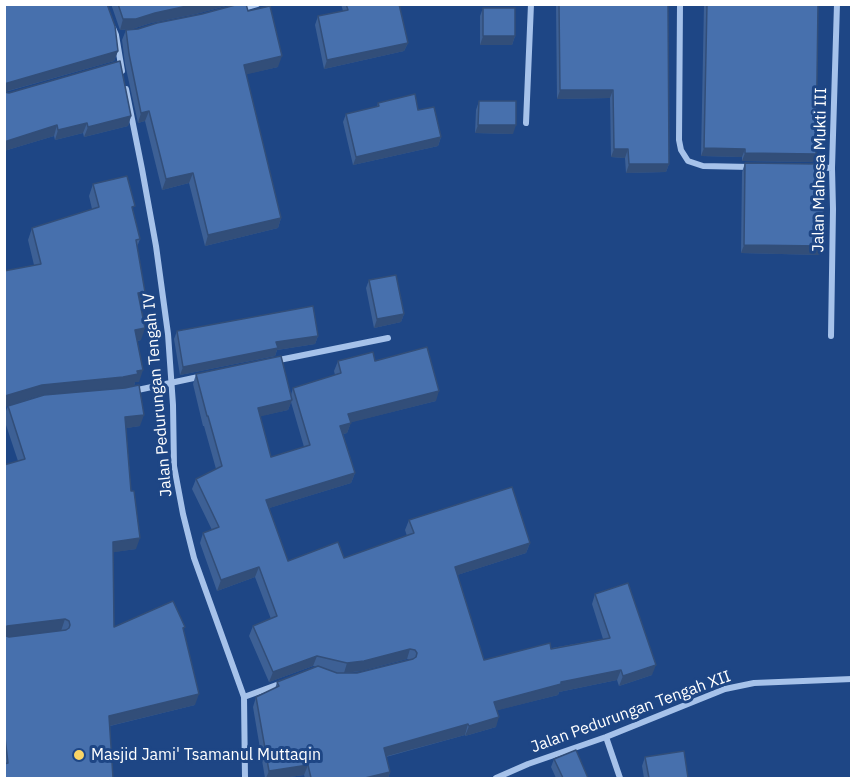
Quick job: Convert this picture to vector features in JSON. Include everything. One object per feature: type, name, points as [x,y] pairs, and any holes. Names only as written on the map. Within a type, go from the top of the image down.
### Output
[{"type":"street","points":[[228,11],[257,4]]},
{"type":"street","points":[[526,123],[531,4]]},
{"type":"street","points":[[680,4],[681,150],[688,161],[703,166],[761,167]]},
{"type":"street","name":"Jalan Mahesa Mukti III","points":[[831,336],[832,168],[837,4]]},
{"type":"street","points":[[112,25],[116,35],[123,76]]},
{"type":"street","points":[[116,35],[124,35]]},
{"type":"street","points":[[110,68],[120,65]]},
{"type":"street","name":"Jalan Pedurungan Tengah IV","points":[[125,87],[156,246],[168,334],[174,466],[194,558],[244,697],[245,778]]},
{"type":"street","points":[[797,167],[832,168]]},
{"type":"street","points":[[263,363],[388,338]]},
{"type":"street","points":[[130,391],[206,375]]},
{"type":"street","points":[[244,697],[294,679]]},
{"type":"street","name":"Jalan Pedurungan Tengah XII","points":[[495,778],[606,737],[725,689],[754,683],[852,679]]},
{"type":"street","points":[[606,737],[620,778]]},
{"type":"building","points":[[4,4],[107,4],[115,26],[118,51],[4,84]]},
{"type":"building","points":[[118,4],[196,4],[136,19],[123,19]]},
{"type":"building","points":[[246,4],[248,11],[270,6],[282,56],[244,65],[281,218],[208,235],[193,173],[166,179],[149,111],[141,113],[126,30]]},
{"type":"building","points":[[346,4],[399,4],[408,43],[327,60],[318,16],[348,10]]},
{"type":"building","points":[[559,4],[668,4],[669,164],[629,164],[628,149],[614,149],[613,90],[560,90]]},
{"type":"building","points":[[707,4],[818,4],[816,154],[745,153],[745,149],[704,148]]},
{"type":"building","points":[[483,8],[515,8],[515,36],[483,36]]},
{"type":"building","points":[[120,61],[131,116],[88,127],[87,123],[58,130],[57,125],[4,142],[4,92],[9,93]]},
{"type":"building","points":[[415,94],[418,110],[434,107],[441,137],[356,157],[346,114]]},
{"type":"building","points":[[479,101],[516,101],[516,125],[478,125]]},
{"type":"building","points":[[745,163],[816,164],[815,173],[824,173],[823,246],[744,245]]},
{"type":"building","points":[[127,176],[135,206],[132,207],[140,239],[136,240],[145,292],[138,293],[145,328],[135,330],[143,370],[137,371],[138,374],[123,377],[42,385],[5,396],[4,271],[41,264],[32,228],[99,207],[93,184]]},
{"type":"building","points":[[396,275],[404,314],[377,319],[369,280]]},
{"type":"building","points":[[313,306],[318,336],[276,342],[278,348],[183,367],[177,331]]},
{"type":"building","points":[[427,347],[439,391],[348,414],[351,423],[340,426],[355,473],[266,500],[288,561],[338,542],[344,558],[414,533],[409,520],[512,487],[530,543],[455,567],[484,660],[550,643],[551,649],[610,638],[595,594],[628,583],[656,665],[623,676],[621,670],[561,682],[561,684],[494,702],[499,717],[384,748],[390,772],[365,778],[311,778],[308,765],[269,771],[256,697],[279,686],[277,682],[318,666],[337,673],[357,673],[413,659],[417,653],[410,649],[347,663],[317,656],[273,672],[253,626],[277,616],[259,567],[221,580],[203,533],[219,527],[196,479],[222,466],[196,374],[281,356],[292,400],[258,408],[271,457],[310,445],[293,388],[341,373],[338,361],[373,352],[375,361]]},
{"type":"building","points":[[139,385],[144,415],[125,417],[131,491],[134,491],[140,538],[113,542],[114,627],[173,601],[185,627],[183,628],[199,694],[109,716],[113,778],[4,778],[4,764],[8,763],[4,729],[4,635],[9,637],[66,630],[70,625],[65,619],[4,628],[4,465],[25,459],[8,406],[44,395]]},
{"type":"building","points":[[576,750],[588,778],[563,778],[554,759]]},
{"type":"building","points":[[684,751],[688,778],[649,778],[645,757]]},
{"type":"place","name":"Masjid Jami' Tsamanul Muttaqin","points":[[79,755]]}]
